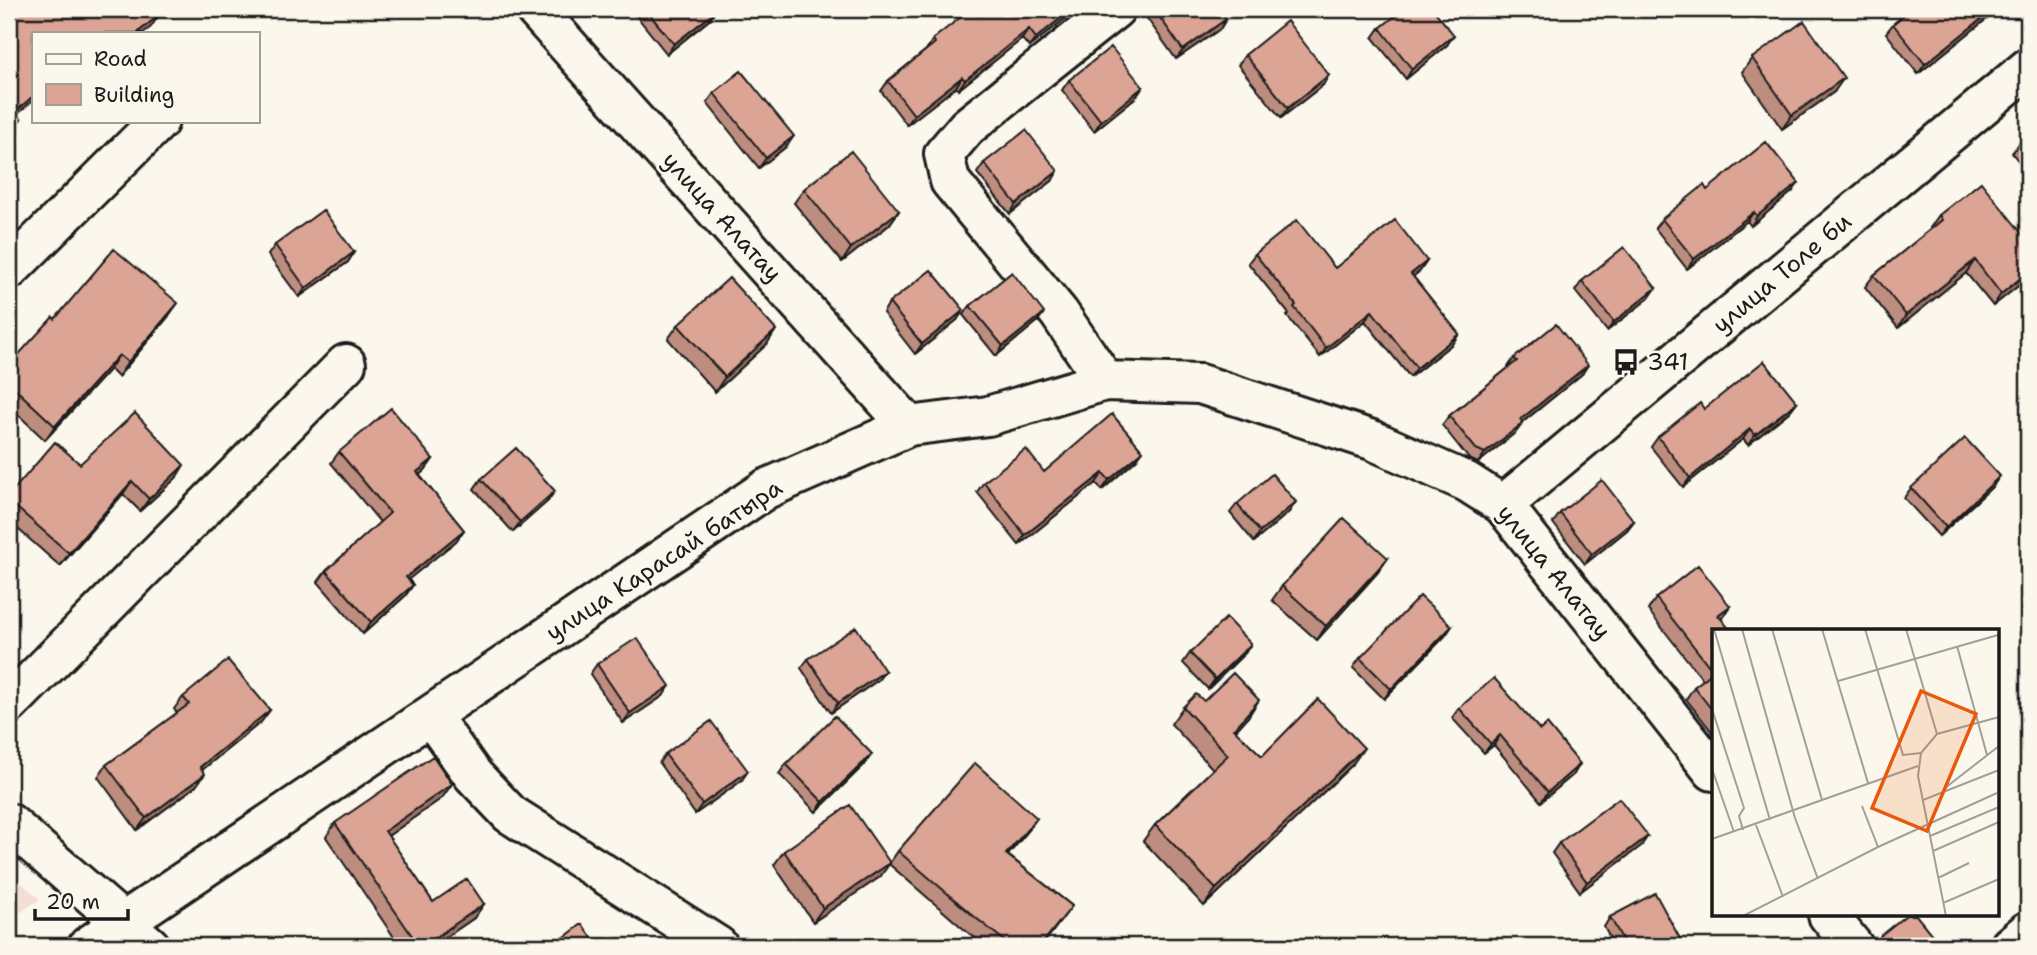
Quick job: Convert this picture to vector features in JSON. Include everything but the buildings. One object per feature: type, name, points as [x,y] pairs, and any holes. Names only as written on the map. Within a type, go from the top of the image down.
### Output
[{"type":"street","name":"улица Алатау","points":[[535,9],[909,426]]},
{"type":"street","points":[[1105,381],[1059,313],[950,181],[944,154],[967,127],[1115,9]]},
{"type":"street","name":"улица Толе би","points":[[1503,505],[2028,68]]},
{"type":"street","points":[[9,270],[158,122]]},
{"type":"street","points":[[9,704],[346,364]]},
{"type":"street","name":"улица Алатау","points":[[1105,381],[1200,384],[1372,440],[1466,482],[1503,505],[1712,770]]},
{"type":"street","name":"улица Карасай батыра","points":[[88,946],[137,934],[432,716],[766,489],[909,426],[988,416],[1105,381]]},
{"type":"street","points":[[432,716],[473,775],[510,814],[718,946]]},
{"type":"street","points":[[9,824],[137,934]]},
{"type":"street","points":[[1829,916],[1853,946]]},
{"type":"street","points":[[2010,946],[2028,931]]},
{"type":"shaded area","points":[[9,873],[40,899],[9,920]]},
{"type":"place","name":"341","points":[[1626,362]]}]
